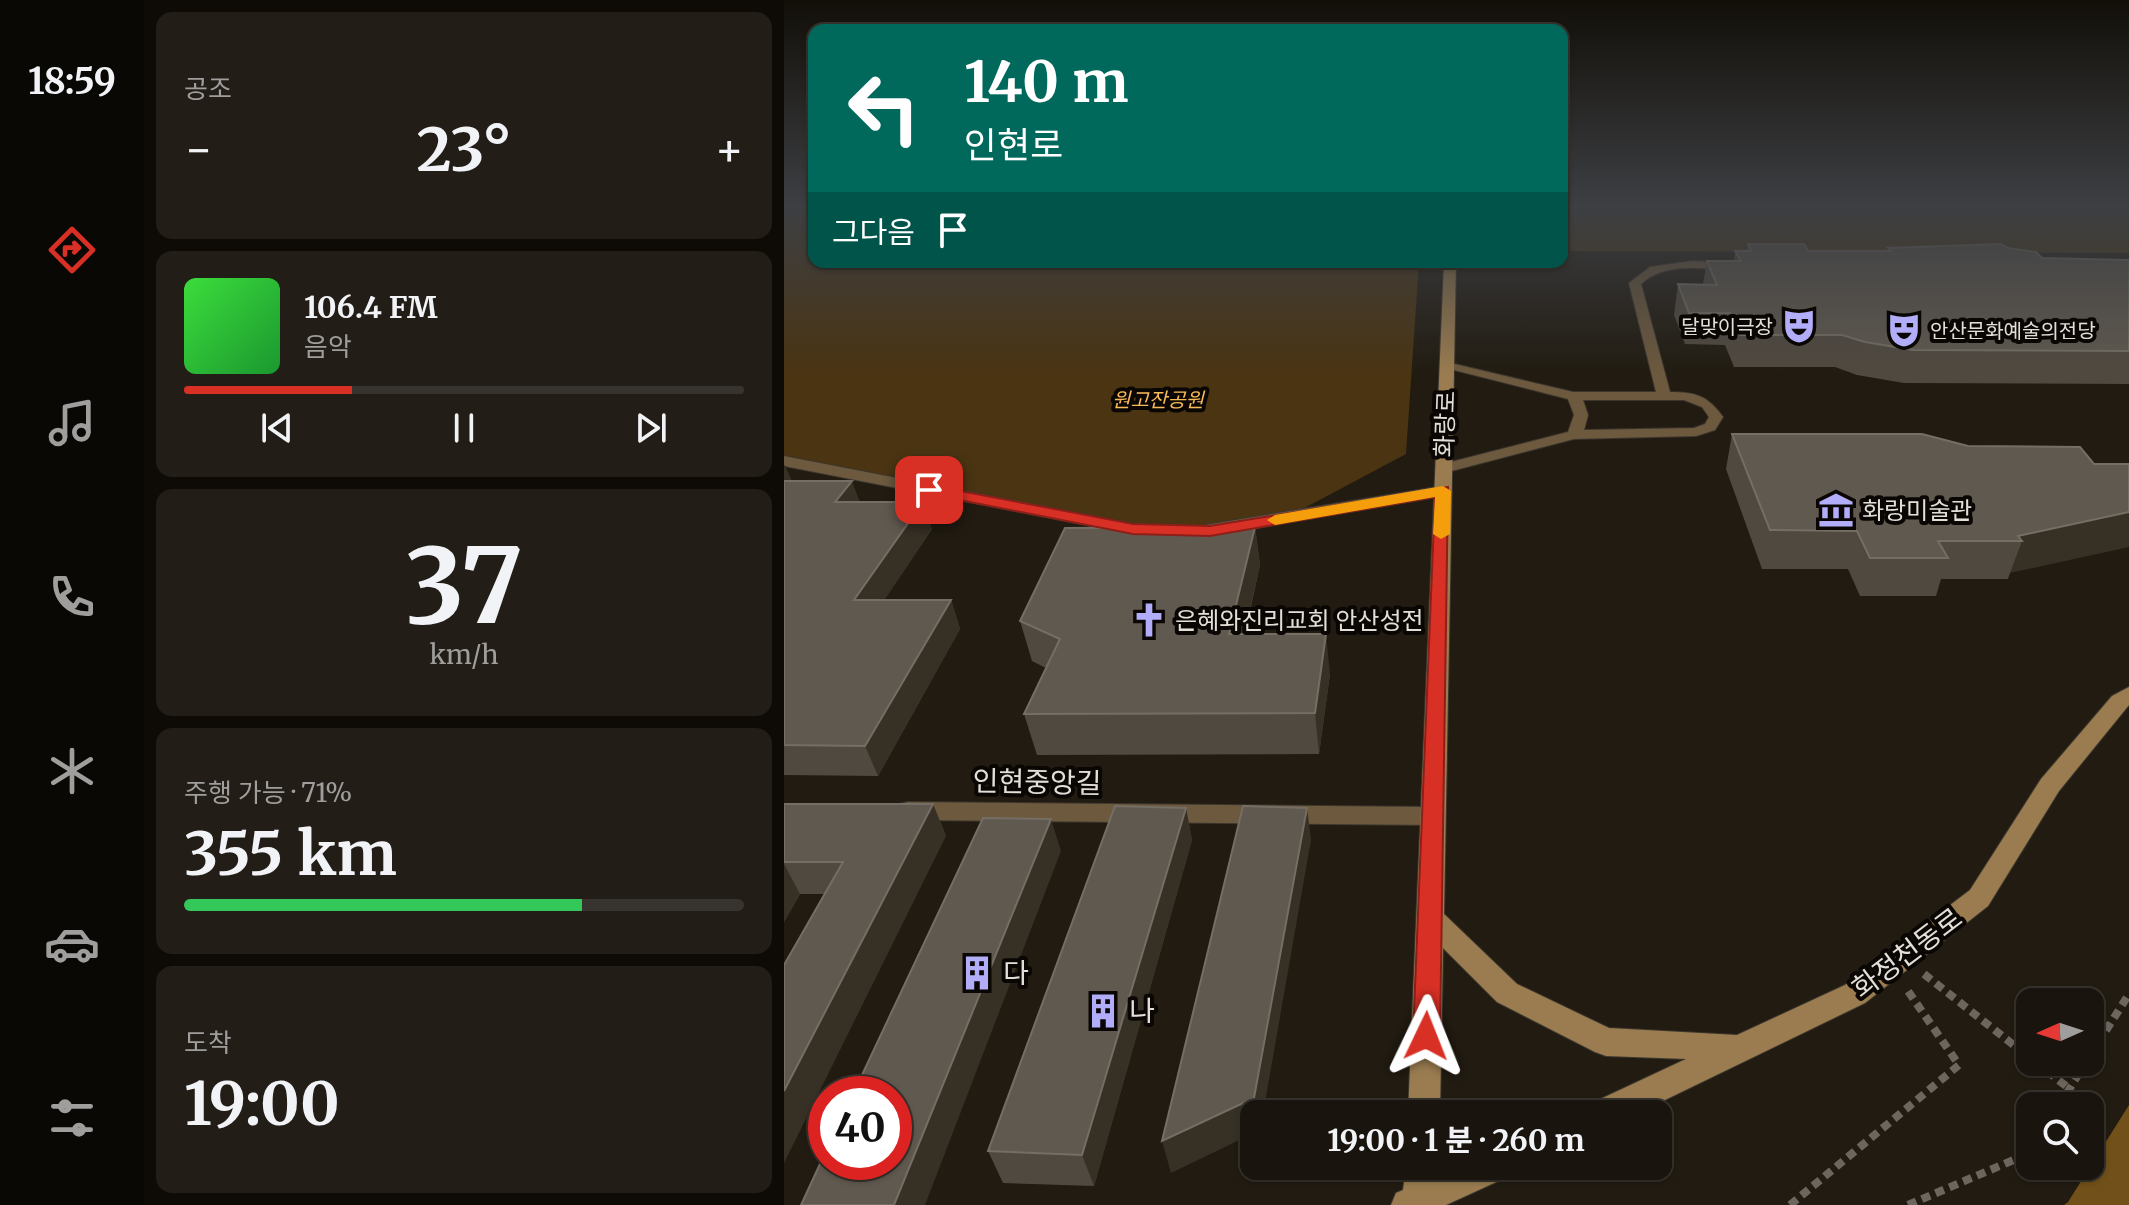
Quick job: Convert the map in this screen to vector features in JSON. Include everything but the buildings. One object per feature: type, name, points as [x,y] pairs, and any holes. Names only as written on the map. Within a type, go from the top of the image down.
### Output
[{"type":"street","name":"화랑로","points":[[1424,1100],[1450,268]]},
{"type":"street","points":[[784,461],[1133,529],[1210,531],[1443,491]]},
{"type":"street","name":"화정천동로","points":[[1633,1100],[1855,994],[1979,898],[2050,785],[2129,694]]},
{"type":"street","name":"인현중앙길","points":[[879,810],[1433,816]]},
{"type":"street","points":[[1430,918],[1507,993],[1606,1042],[1740,1049]]},
{"type":"street","points":[[1418,1204],[1421,1180]]},
{"type":"street","points":[[1418,1204],[1465,1180]]},
{"type":"lane","points":[[1664,395],[1635,283],[1648,273],[1668,267],[1739,266]]},
{"type":"lane","points":[[1444,468],[1574,435],[1688,433],[1704,430],[1715,422],[1715,412],[1707,404],[1686,396],[1573,396],[1447,364]]},
{"type":"lane","points":[[1573,396],[1582,408],[1582,423],[1574,435]]},
{"type":"path","points":[[1897,962],[2016,1048]]},
{"type":"path","points":[[1790,1205],[1959,1065],[1897,962]]},
{"type":"path","points":[[2104,1034],[2129,994]]},
{"type":"path","points":[[2053,1076],[2070,1089]]},
{"type":"path","points":[[2068,1092],[2078,1076]]},
{"type":"path","points":[[1908,1205],[2016,1159]]},
{"type":"green space","name":"원고잔공원","points":[[784,262],[808,262],[808,268],[1419,268],[1406,454],[1297,512],[1152,539],[784,458]]},
{"type":"shaded area","points":[[2129,1105],[2129,1205],[2064,1205],[2082,1180],[2104,1180],[2104,1145]]},
{"type":"slow traffic","points":[[1275,520],[1443,491],[1441,534]]},
{"type":"place","name":"달맞이극장","points":[[1799,326]]},
{"type":"place","name":"안산문화예술의전당","points":[[1904,330]]},
{"type":"place","name":"화랑미술관","points":[[1836,510]]},
{"type":"place","name":"은혜와진리교회 안산성전","points":[[1149,620]]},
{"type":"place","name":"다","points":[[977,973]]},
{"type":"place","name":"나","points":[[1103,1011]]},
{"type":"route","points":[[929,490],[1133,529],[1210,531],[1443,491],[1426,1036]]}]
